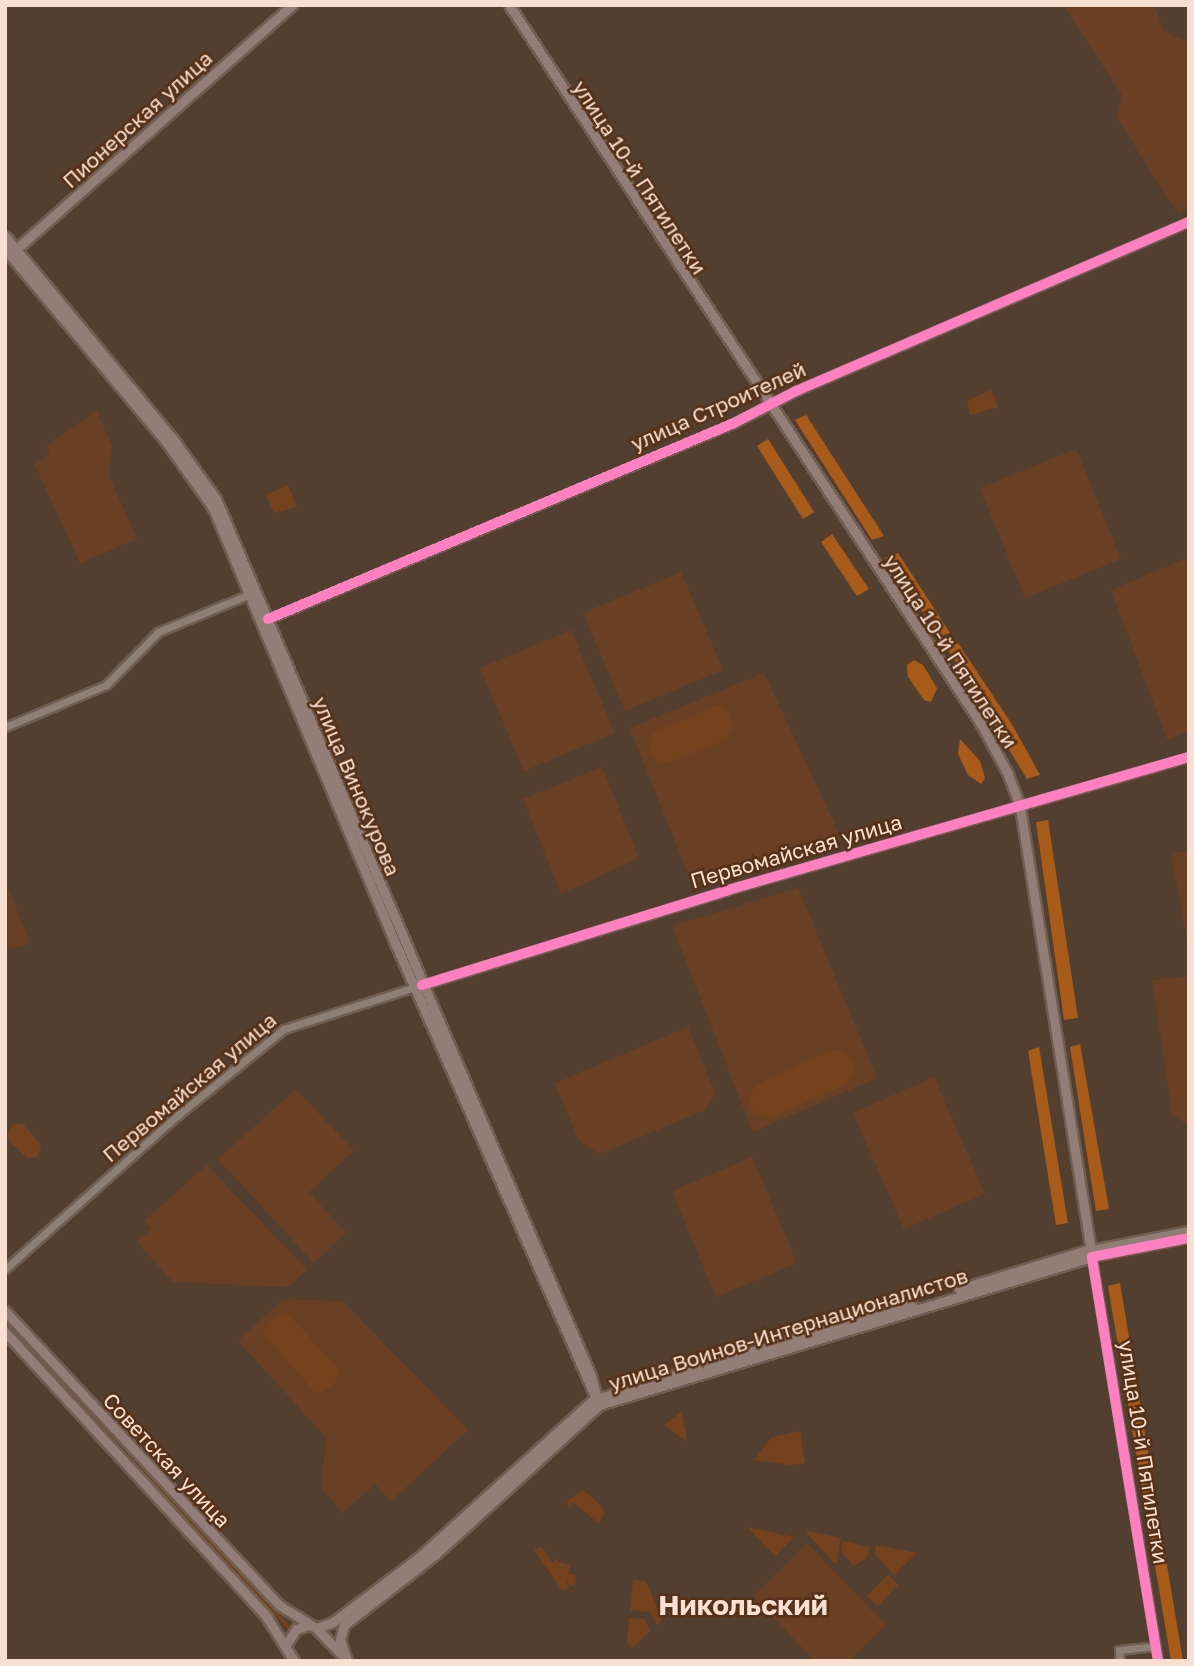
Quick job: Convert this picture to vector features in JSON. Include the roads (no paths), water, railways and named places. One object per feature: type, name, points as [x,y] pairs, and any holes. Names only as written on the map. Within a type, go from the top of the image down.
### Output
[{"type":"main road","name":"Пионерская улица","points":[[9,253],[292,5]]},
{"type":"main road","name":"улица 10-й Пятилетки","points":[[509,5],[769,406],[981,724],[1020,806],[1092,1253]]},
{"type":"main road","name":"улица Винокурова","points":[[5,236],[9,253],[123,384],[202,490],[253,592],[597,1401]]},
{"type":"main road","name":"улица Воинов-Интернационалистов","points":[[346,1661],[340,1640],[344,1625],[408,1577],[597,1401],[813,1334],[1092,1253]]},
{"type":"main road","name":"Советская улица","points":[[5,1311],[279,1605],[312,1626],[346,1661]]},
{"type":"main road","name":"Советская улица","points":[[5,1332],[266,1616],[294,1661]]},
{"type":"main road","points":[[117,1454],[129,1444]]},
{"type":"main road","name":"улица Воинов-Интернационалистов","points":[[286,1645],[296,1629],[333,1622],[475,1512]]},
{"type":"street","name":"улица Строителей","points":[[265,620],[769,406],[1189,222]]},
{"type":"street","points":[[5,727],[106,685],[158,632],[253,592]]},
{"type":"street","name":"Первомайская улица","points":[[5,1269],[265,1042],[297,1022],[1189,757]]},
{"type":"street","name":"улица Воинов-Интернационалистов","points":[[1092,1253],[1189,1230]]},
{"type":"street","name":"улица Воинов-Интернационалистов","points":[[1092,1253],[1189,1238]]},
{"type":"street","name":"улица 10-й Пятилетки","points":[[1092,1253],[1158,1661]]},
{"type":"street","points":[[1120,1661],[1119,1650],[1156,1646]]},
{"type":"district","name":"Никольский","points":[[743,1605]]}]
